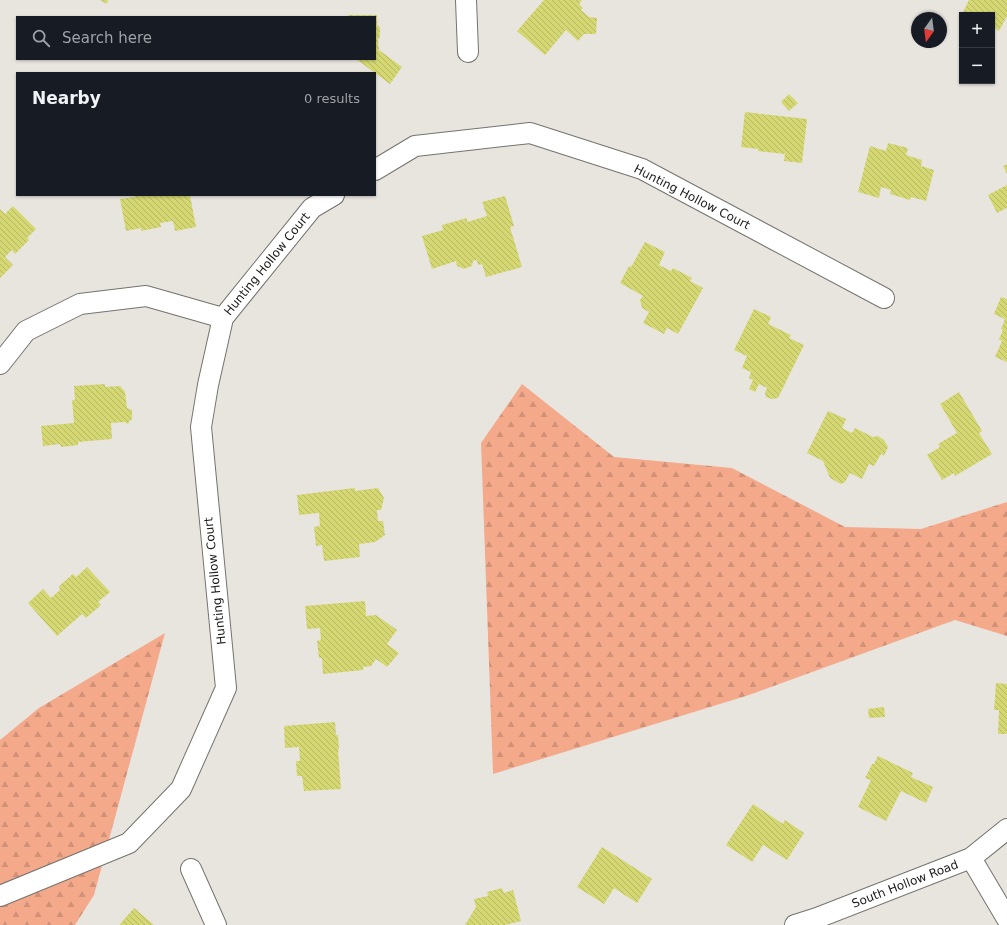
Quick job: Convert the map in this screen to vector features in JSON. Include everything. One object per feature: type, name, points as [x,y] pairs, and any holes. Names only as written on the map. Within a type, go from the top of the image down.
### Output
[{"type":"street","points":[[466,0],[468,52]]},
{"type":"street","name":"Hunting Hollow Court","points":[[376,169],[415,146],[530,133],[642,169],[884,298]]},
{"type":"street","name":"Hunting Hollow Court","points":[[0,896],[129,843],[181,789],[226,688],[201,426],[208,385],[223,318],[312,208],[332,196]]},
{"type":"street","points":[[0,364],[26,331],[80,304],[146,296],[223,318]]},
{"type":"street","name":"South Hollow Road","points":[[795,925],[971,858],[1007,829]]},
{"type":"street","points":[[971,858],[1007,919]]},
{"type":"street","points":[[191,869],[216,925]]},
{"type":"green space","points":[[522,384],[614,457],[732,468],[845,527],[921,529],[1007,502],[1007,636],[955,620],[749,695],[493,774],[481,443]]},
{"type":"green space","points":[[165,633],[94,895],[75,925],[0,925],[0,740],[39,708]]},
{"type":"building","points":[[100,0],[108,0],[107,4]]},
{"type":"building","points":[[544,0],[582,0],[579,4],[583,8],[581,10],[589,17],[597,18],[596,34],[584,34],[578,41],[566,30],[545,55],[517,31]]},
{"type":"building","points":[[969,0],[1007,0],[1007,16],[999,31],[995,29],[995,12],[963,12]]},
{"type":"building","points":[[377,15],[377,25],[380,27],[380,37],[378,39],[379,50],[402,67],[390,84],[376,74],[376,72],[374,72],[357,60],[376,60],[376,16],[348,16]]},
{"type":"building","points":[[789,94],[798,103],[789,111],[781,102]]},
{"type":"building","points":[[745,112],[807,119],[802,163],[784,161],[785,154],[758,151],[758,149],[741,147]]},
{"type":"building","points":[[888,143],[908,148],[906,155],[922,160],[921,166],[934,170],[926,201],[911,197],[910,200],[890,194],[891,190],[881,187],[879,198],[858,192],[870,146],[886,151]]},
{"type":"building","points":[[1007,164],[1007,174],[1003,166]]},
{"type":"building","points":[[1007,185],[1007,208],[997,213],[988,195]]},
{"type":"building","points":[[190,196],[196,227],[175,231],[173,221],[160,223],[161,227],[141,231],[141,228],[126,231],[120,199],[135,197]]},
{"type":"building","points":[[505,196],[514,226],[510,227],[522,267],[486,277],[482,264],[478,265],[477,260],[473,261],[472,266],[464,269],[457,266],[456,261],[432,269],[422,236],[443,230],[442,225],[467,218],[467,222],[487,216],[482,202]]},
{"type":"building","points":[[13,206],[36,229],[27,238],[29,240],[15,254],[12,250],[5,257],[13,265],[0,278],[0,209],[5,214]]},
{"type":"building","points":[[645,242],[665,252],[659,265],[671,271],[673,268],[692,278],[690,281],[703,288],[678,334],[667,328],[664,334],[643,323],[649,312],[642,308],[640,300],[643,296],[620,283]]},
{"type":"building","points":[[1001,297],[1007,299],[1007,362],[995,357],[1002,341],[999,339],[1003,330],[1001,329],[1005,319],[994,314]]},
{"type":"building","points":[[754,309],[771,317],[768,324],[791,335],[789,338],[804,345],[778,398],[772,399],[766,397],[765,393],[767,388],[759,384],[755,392],[749,389],[753,380],[749,378],[751,372],[742,368],[747,356],[734,350]]},
{"type":"building","points":[[105,384],[105,387],[120,386],[125,392],[127,408],[132,410],[132,419],[127,424],[125,422],[111,423],[112,439],[78,442],[78,445],[61,447],[60,444],[43,446],[41,426],[74,423],[72,400],[75,400],[74,386]]},
{"type":"building","points":[[959,392],[982,431],[979,433],[992,454],[955,476],[954,473],[942,480],[927,455],[940,447],[938,444],[957,433],[940,404]]},
{"type":"building","points":[[828,411],[846,419],[842,428],[852,433],[855,428],[873,437],[878,436],[884,440],[888,447],[884,456],[881,454],[874,466],[869,464],[862,479],[850,473],[845,482],[841,484],[830,478],[823,461],[807,453]]},
{"type":"building","points":[[355,488],[355,491],[378,488],[384,498],[381,510],[377,510],[378,521],[383,521],[385,535],[375,542],[359,544],[360,557],[324,561],[322,545],[316,546],[314,527],[320,526],[319,513],[299,515],[297,495]]},
{"type":"building","points":[[87,567],[110,592],[98,602],[101,605],[86,618],[82,614],[57,636],[28,603],[43,589],[51,598],[60,590],[59,586],[73,574],[76,577]]},
{"type":"building","points":[[365,601],[366,616],[376,615],[397,630],[387,644],[399,653],[387,667],[376,659],[371,666],[363,667],[363,670],[323,674],[322,658],[319,658],[317,641],[321,640],[320,628],[307,629],[305,606]]},
{"type":"building","points":[[996,683],[1007,684],[1007,734],[998,734],[999,710],[994,710]]},
{"type":"building","points":[[884,707],[885,717],[869,718],[868,709]]},
{"type":"building","points":[[335,722],[336,735],[338,735],[341,789],[304,791],[302,776],[297,776],[296,761],[300,761],[299,747],[285,748],[284,726]]},
{"type":"building","points":[[878,756],[913,773],[911,777],[933,787],[926,803],[901,791],[886,821],[858,807],[871,780],[865,778]]},
{"type":"building","points":[[753,804],[783,824],[785,820],[804,833],[787,860],[763,845],[752,862],[726,845]]},
{"type":"building","points":[[602,847],[652,879],[637,903],[614,888],[604,904],[577,887]]},
{"type":"building","points":[[502,888],[504,893],[513,890],[521,921],[505,925],[465,925],[476,907],[474,899],[488,896],[487,892]]},
{"type":"building","points":[[134,908],[154,925],[121,925],[120,924]]}]
